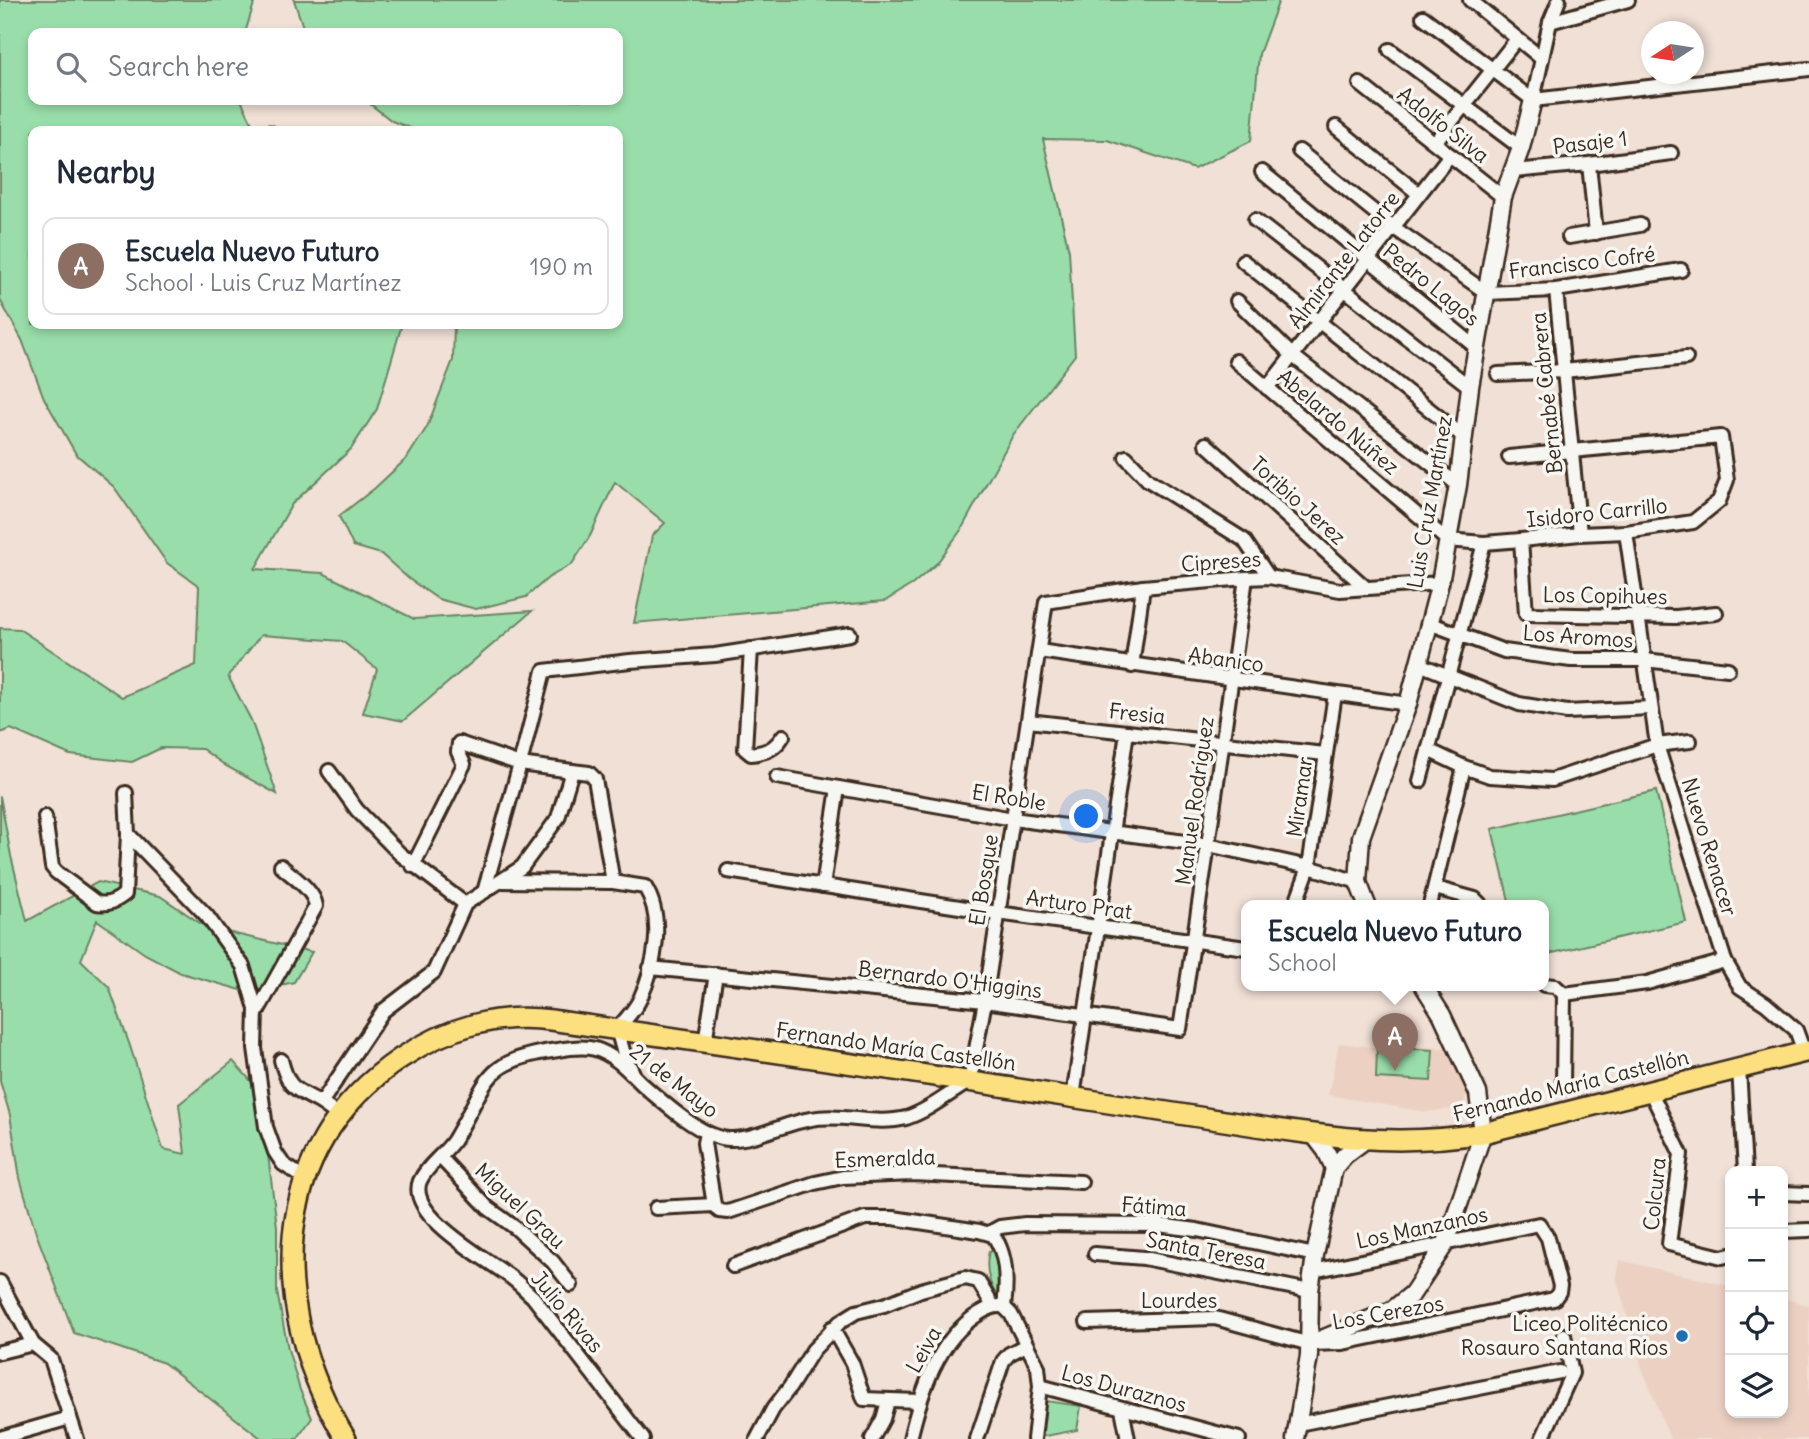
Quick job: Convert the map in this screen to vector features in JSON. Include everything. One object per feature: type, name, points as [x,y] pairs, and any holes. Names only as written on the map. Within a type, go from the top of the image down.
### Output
[{"type":"main road","name":"Fernando María Castellón","points":[[346,1439],[318,1385],[298,1318],[293,1275],[294,1233],[304,1178],[317,1148],[338,1115],[362,1090],[393,1064],[428,1042],[464,1026],[521,1017],[1365,1140],[1420,1141],[1483,1133],[1807,1051]]},
{"type":"street","points":[[1470,0],[1541,58]]},
{"type":"street","points":[[1533,100],[1550,22],[1559,0]]},
{"type":"street","points":[[1550,22],[1628,0]]},
{"type":"street","points":[[1423,17],[1533,100],[1809,69]]},
{"type":"street","points":[[1435,142],[1517,39]]},
{"type":"street","points":[[1390,50],[1521,148]]},
{"type":"street","name":"Adolfo Silva","points":[[1360,84],[1503,197]]},
{"type":"street","name":"Luis Cruz Martínez","points":[[1365,900],[1358,882],[1361,837],[1408,705],[1440,583],[1503,197],[1514,171],[1533,100]]},
{"type":"street","points":[[1336,127],[1419,194]]},
{"type":"street","points":[[1299,151],[1393,227],[1487,293]]},
{"type":"street","name":"Pasaje 1","points":[[1514,171],[1671,153]]},
{"type":"street","name":"Almirante Latorre","points":[[1267,388],[1450,155]]},
{"type":"street","points":[[1589,164],[1596,233]]},
{"type":"street","name":"Pedro Lagos","points":[[1262,172],[1477,348]]},
{"type":"street","points":[[1255,220],[1470,387]]},
{"type":"street","points":[[1569,237],[1640,225]]},
{"type":"street","points":[[1243,261],[1464,437]]},
{"type":"street","name":"Francisco Cofré","points":[[1487,293],[1556,290],[1681,270]]},
{"type":"street","name":"Bernabé Cabrera","points":[[1556,290],[1580,534]]},
{"type":"street","points":[[1237,301],[1293,356],[1458,485]]},
{"type":"street","points":[[1498,374],[1564,371],[1686,358]]},
{"type":"street","name":"Abelardo Núñez","points":[[1236,361],[1447,540]]},
{"type":"street","name":"Isidoro Carrillo","points":[[1447,540],[1484,543],[1626,532],[1693,522],[1719,501],[1727,480],[1721,437],[1573,451]]},
{"type":"street","name":"Toribio Jerez","points":[[1206,444],[1365,587]]},
{"type":"street","points":[[1509,457],[1573,451]]},
{"type":"street","points":[[1126,457],[1148,480],[1244,540],[1269,577]]},
{"type":"street","name":"Nuevo Renacer","points":[[1626,532],[1657,745],[1725,961],[1740,988],[1766,1004],[1796,1030],[1807,1051]]},
{"type":"street","name":"Los Copihues","points":[[1521,540],[1526,614],[1676,617],[1716,612]]},
{"type":"street","points":[[1420,781],[1484,543]]},
{"type":"street","name":"Cipreses","points":[[1046,602],[1143,587],[1245,578],[1269,577],[1340,590],[1440,583]]},
{"type":"street","name":"Manuel Rodríguez","points":[[1180,1029],[1245,578]]},
{"type":"street","points":[[1132,666],[1143,587]]},
{"type":"street","name":"El Bosque","points":[[970,1081],[985,1001],[1046,602]]},
{"type":"street","name":"Los Aromos","points":[[1429,623],[1504,651],[1571,660],[1644,660],[1728,669]]},
{"type":"street","points":[[484,892],[544,671],[630,660],[715,655],[850,634]]},
{"type":"street","points":[[751,649],[745,749],[751,754],[771,750],[783,736]]},
{"type":"street","name":"Abanico","points":[[1039,651],[1408,705]]},
{"type":"street","points":[[1419,664],[1519,704],[1567,712],[1651,708]]},
{"type":"street","name":"Miramar","points":[[1297,900],[1309,867],[1335,694]]},
{"type":"street","name":"Fresia","points":[[1028,721],[1325,754]]},
{"type":"street","points":[[1073,1097],[1127,732]]},
{"type":"street","points":[[1428,750],[1490,776],[1552,780],[1657,745],[1690,741]]},
{"type":"street","points":[[413,866],[464,764],[458,752],[459,743],[520,764],[589,773],[595,779],[613,882]]},
{"type":"street","points":[[1431,900],[1464,767]]},
{"type":"street","points":[[329,771],[357,810],[413,866],[465,904]]},
{"type":"street","points":[[321,1104],[383,1011],[435,972],[465,904],[522,867],[558,818],[572,771]]},
{"type":"street","name":"El Roble","points":[[777,777],[1112,834],[1208,845],[1309,867],[1358,882]]},
{"type":"street","points":[[823,886],[838,788]]},
{"type":"street","points":[[45,817],[52,867],[56,872],[97,903],[117,901],[125,894],[128,834],[126,793]]},
{"type":"street","points":[[128,834],[215,926],[243,966],[256,1014],[255,1048],[266,1127],[275,1152],[283,1164],[304,1178]]},
{"type":"street","points":[[256,1014],[316,906],[310,893],[281,866]]},
{"type":"street","name":"Arturo Prat","points":[[728,871],[1241,947]]},
{"type":"street","points":[[501,881],[613,882],[645,887],[652,898],[656,914],[656,938],[640,999],[617,1030],[635,1077]]},
{"type":"street","points":[[1435,888],[1476,900]]},
{"type":"street","points":[[1564,994],[1647,982],[1725,961]]},
{"type":"street","name":"Bernardo O'Higgins","points":[[650,968],[985,1001],[1180,1029]]},
{"type":"street","points":[[705,1042],[716,974]]},
{"type":"street","points":[[1549,985],[1555,986],[1564,994],[1563,1088]]},
{"type":"street","points":[[1310,1344],[1392,1310],[1418,1287],[1446,1243],[1483,1133],[1478,1093],[1443,1015],[1427,991]]},
{"type":"street","name":"21 de Mayo","points":[[419,1194],[422,1178],[458,1132],[478,1091],[495,1071],[510,1060],[536,1052],[595,1049],[613,1058],[706,1132],[716,1137],[733,1139],[811,1118],[885,1120],[906,1117],[923,1110],[970,1081]]},
{"type":"street","points":[[281,1060],[291,1085],[338,1115]]},
{"type":"street","points":[[1739,1068],[1745,1166]]},
{"type":"street","name":"Colcura","points":[[1650,1091],[1681,1154],[1669,1244],[1725,1257]]},
{"type":"street","points":[[706,1132],[704,1143],[714,1205]]},
{"type":"street","points":[[1312,1134],[1326,1151],[1334,1168]]},
{"type":"street","points":[[1365,1140],[1345,1155],[1334,1168],[1314,1263],[1310,1291],[1310,1344],[1296,1432],[1560,1371]]},
{"type":"street","name":"Miguel Grau","points":[[440,1157],[488,1208],[517,1229],[553,1262],[571,1285]]},
{"type":"street","name":"Esmeralda","points":[[656,1209],[714,1205],[719,1211],[736,1210],[815,1183],[855,1176],[913,1174],[1081,1182]]},
{"type":"street","points":[[1788,1193],[1809,1194]]},
{"type":"street","name":"Julio Rivas","points":[[419,1194],[430,1214],[448,1232],[512,1278],[533,1297],[643,1439]]},
{"type":"street","points":[[733,1266],[864,1218],[893,1219],[989,1233],[997,1241],[1002,1253],[1006,1286],[998,1307]]},
{"type":"street","name":"Fátima","points":[[989,1233],[1007,1226],[1052,1223],[1158,1225],[1197,1230],[1314,1263]]},
{"type":"street","name":"Los Manzanos","points":[[1314,1263],[1446,1243],[1539,1224],[1548,1238],[1559,1276],[1559,1292],[1554,1299]]},
{"type":"street","points":[[1788,1231],[1809,1230]]},
{"type":"street","name":"Santa Teresa","points":[[1094,1254],[1144,1258],[1310,1291]]},
{"type":"street","name":"Los Duraznos","points":[[832,1328],[856,1312],[884,1305],[921,1290],[965,1278],[978,1281],[998,1307],[1011,1314],[1038,1367],[1040,1386],[1239,1439]]},
{"type":"street","points":[[0,1284],[33,1344],[51,1359],[77,1439]]},
{"type":"street","name":"Los Cerezos","points":[[1310,1344],[1356,1341],[1554,1299]]},
{"type":"street","name":"Leiva","points":[[910,1439],[919,1401],[953,1335],[969,1319],[998,1307]]},
{"type":"street","name":"Lourdes","points":[[1087,1322],[1215,1318],[1310,1344]]},
{"type":"street","points":[[757,1439],[766,1420],[813,1350],[832,1328]]},
{"type":"street","name":"Leiva","points":[[832,1328],[852,1363],[864,1399],[919,1401]]},
{"type":"street","points":[[1542,1439],[1572,1373],[1564,1335]]},
{"type":"street","points":[[0,1352],[33,1344]]},
{"type":"street","points":[[977,1439],[1003,1361],[1009,1354],[1026,1345]]},
{"type":"street","points":[[1034,1439],[1040,1386]]},
{"type":"street","points":[[872,1439],[883,1419],[888,1401]]},
{"type":"street","points":[[1122,1409],[1128,1439]]},
{"type":"street","points":[[0,1438],[70,1418]]},
{"type":"shaded area","points":[[1339,1043],[1373,1047],[1383,1045],[1447,1048],[1467,1094],[1461,1108],[1425,1112],[1328,1095]]},
{"type":"shaded area","name":"Liceo Politécnico Rosauro Santana Ríos","points":[[1619,1260],[1725,1285],[1725,1418],[1788,1418],[1788,1299],[1809,1305],[1809,1439],[1670,1439],[1642,1368],[1616,1277]]},
{"type":"green space","points":[[0,0],[255,0],[247,28],[28,28],[28,105],[243,105],[254,126],[28,126],[28,329],[401,329],[377,409],[351,449],[292,504],[255,569],[323,573],[414,619],[532,611],[403,721],[363,713],[377,669],[342,641],[261,635],[228,676],[251,720],[277,794],[226,766],[202,749],[161,748],[132,762],[70,755],[11,729],[0,733],[0,628],[19,629],[122,697],[196,665],[199,586],[167,563],[114,487],[76,454],[44,398],[22,340],[0,300]]},
{"type":"green space","points":[[294,0],[1279,0],[1259,54],[1251,141],[1194,169],[1107,140],[1043,139],[1069,251],[1075,355],[1013,435],[961,530],[937,563],[913,584],[885,601],[634,623],[652,536],[665,523],[615,482],[590,536],[572,564],[548,578],[526,597],[476,609],[438,599],[409,579],[381,554],[353,546],[339,516],[407,458],[427,427],[453,360],[454,329],[623,329],[623,126],[405,126],[392,121],[371,105],[623,105],[623,28],[303,28]]},
{"type":"green space","points":[[1656,791],[1686,922],[1549,954],[1549,900],[1509,900],[1492,829]]},
{"type":"green space","points":[[0,796],[27,921],[98,882],[160,896],[206,927],[312,952],[294,982],[248,992],[181,973],[145,954],[97,920],[81,960],[109,987],[163,1149],[185,1154],[179,1104],[233,1061],[260,1091],[277,1227],[277,1292],[288,1349],[300,1390],[312,1418],[297,1439],[262,1439],[164,1363],[74,1333],[36,1233],[20,1178],[10,1115],[0,1081]]},
{"type":"green space","points":[[1377,1047],[1433,1050],[1431,1081],[1376,1078]]},
{"type":"green space","points":[[989,1251],[995,1252],[1001,1281],[1000,1293],[996,1295],[988,1274]]},
{"type":"green space","points":[[1046,1401],[1081,1406],[1077,1430],[1040,1437]]},
{"type":"place","name":"Escuela Nuevo Futuro","points":[[1395,1071]]},
{"type":"place","name":"Liceo Politécnico Rosauro Santana Ríos","points":[[1682,1336]]}]
